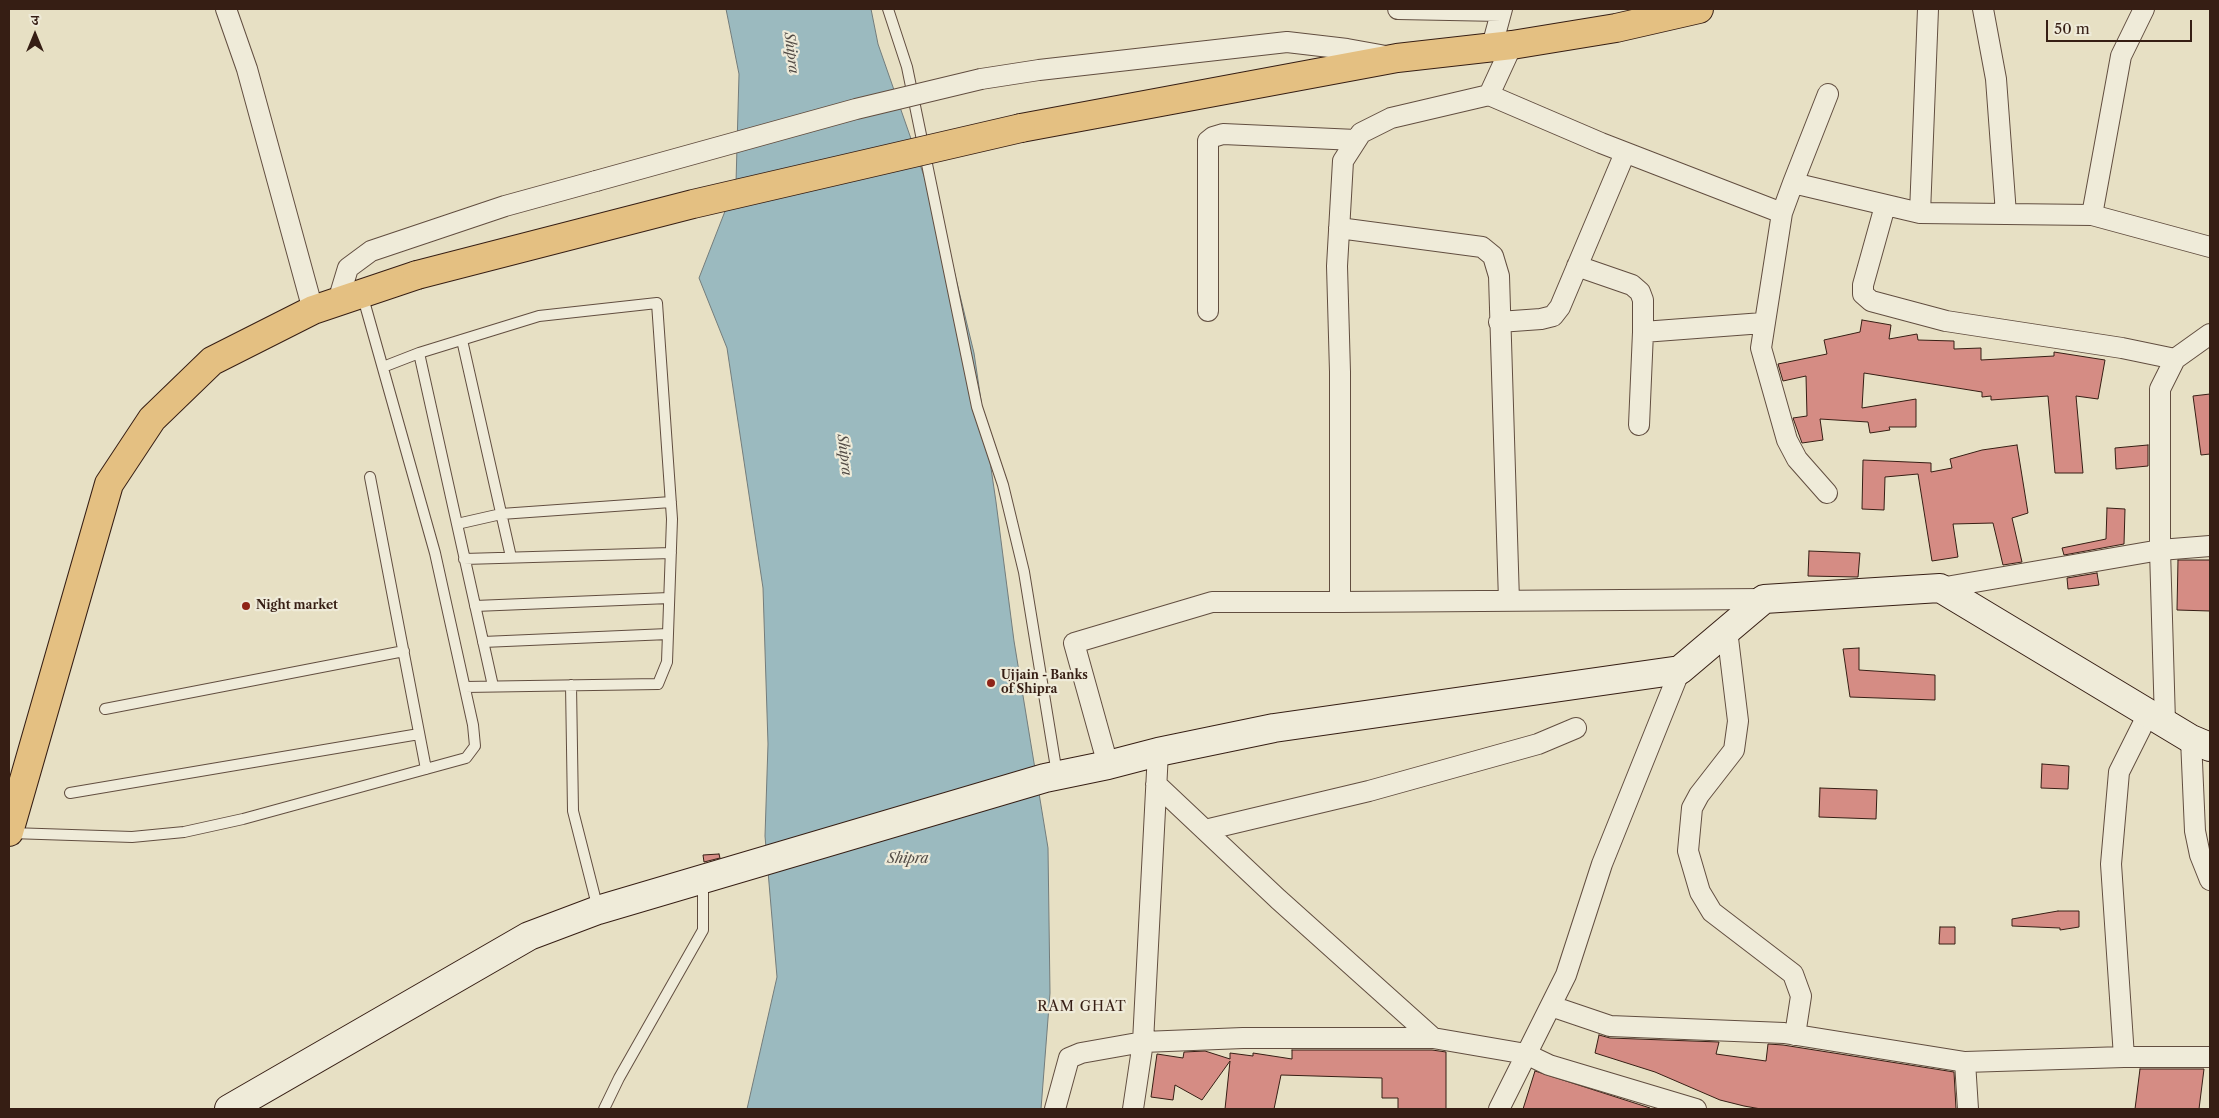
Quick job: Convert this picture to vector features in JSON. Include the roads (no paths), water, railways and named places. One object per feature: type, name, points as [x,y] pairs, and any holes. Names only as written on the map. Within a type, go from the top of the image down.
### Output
[{"type":"main road","points":[[9,833],[109,484],[152,419],[212,361],[338,302],[417,275],[693,204],[1021,128],[1397,58],[1502,46],[1616,28],[1699,9]]},
{"type":"main road","points":[[229,1109],[529,936],[598,910],[1051,777],[1158,752],[1274,728],[1680,670],[1764,599],[1940,588],[2201,743]]},
{"type":"street","points":[[226,9],[247,69],[338,302]]},
{"type":"street","points":[[1398,9],[1501,10],[1502,46],[1489,95]]},
{"type":"street","points":[[1920,213],[1928,9]]},
{"type":"street","points":[[1984,9],[1996,79],[2006,214]]},
{"type":"street","points":[[2092,215],[2121,56],[2144,9]]},
{"type":"street","points":[[338,302],[348,268],[371,251],[505,206],[856,110],[981,79],[1040,70],[1286,42],[1348,49],[1397,58]]},
{"type":"street","points":[[1827,493],[1797,459],[1786,440],[1761,348],[1763,323],[1782,212],[1828,94]]},
{"type":"street","points":[[1340,602],[1340,372],[1337,266],[1343,160],[1361,133],[1391,118],[1489,95],[1625,153],[1782,212]]},
{"type":"street","points":[[1208,311],[1208,141],[1213,137],[1223,134],[1356,140]]},
{"type":"street","points":[[1499,322],[1541,319],[1553,316],[1560,307],[1625,153]]},
{"type":"street","points":[[1793,184],[1920,213],[2092,215],[2210,247]]},
{"type":"street","points":[[1885,206],[1863,285],[1863,294],[1871,301],[1946,322],[2122,348],[2175,359]]},
{"type":"street","points":[[1339,228],[1482,248],[1493,256],[1500,276],[1499,322],[1509,601]]},
{"type":"street","points":[[1577,266],[1632,285],[1640,292],[1643,300],[1644,332],[1639,425]]},
{"type":"street","points":[[1644,332],[1763,323]]},
{"type":"street","points":[[2124,1057],[2111,864],[2119,772],[2157,717],[2160,389],[2175,359],[2210,334]]},
{"type":"street","points":[[1940,588],[2160,550],[2210,546]]},
{"type":"street","points":[[1108,765],[1074,643],[1212,602],[1764,599]]},
{"type":"street","points":[[1727,630],[1738,722],[1734,750],[1699,795],[1692,808],[1688,851],[1700,892],[1712,912],[1792,974],[1802,996],[1795,1035]]},
{"type":"street","points":[[1499,1109],[1566,976],[1602,864],[1680,670]]},
{"type":"street","points":[[1205,830],[1397,783],[1538,744],[1576,728]]},
{"type":"street","points":[[2201,743],[2195,831],[2200,855],[2210,880]]},
{"type":"street","points":[[1132,1109],[1143,1042],[1158,752]]},
{"type":"street","points":[[1156,784],[1433,1038]]},
{"type":"street","points":[[1551,1006],[1610,1026],[1795,1035],[1965,1062],[2124,1057],[2210,1057]]},
{"type":"street","points":[[1055,1109],[1069,1058],[1081,1053],[1143,1042],[1243,1038],[1433,1038],[1526,1054],[1549,1065],[1696,1109]]},
{"type":"street","points":[[1965,1062],[1968,1109]]},
{"type":"lane","points":[[888,9],[907,67],[977,407],[1003,485],[1024,572],[1051,777]]},
{"type":"lane","points":[[9,833],[132,837],[184,832],[242,819],[466,758],[475,746],[473,725],[436,553],[383,367],[338,302]]},
{"type":"lane","points":[[383,367],[419,353],[539,316],[657,303],[671,502],[667,662],[658,684],[465,687]]},
{"type":"lane","points":[[462,340],[511,557]]},
{"type":"lane","points":[[419,353],[493,686]]},
{"type":"lane","points":[[370,477],[426,769]]},
{"type":"lane","points":[[457,524],[501,514],[671,502]]},
{"type":"lane","points":[[464,559],[671,553]]},
{"type":"lane","points":[[475,606],[669,598]]},
{"type":"lane","points":[[483,642],[668,634]]},
{"type":"lane","points":[[105,709],[404,651]]},
{"type":"lane","points":[[571,685],[573,811],[598,910]]},
{"type":"lane","points":[[70,793],[419,734]]},
{"type":"lane","points":[[604,1109],[619,1078],[703,930],[715,876]]},
{"type":"water","name":"Shipra","points":[[726,9],[871,9],[878,44],[947,242],[974,353],[1014,641],[1048,848],[1050,993],[1041,1109],[747,1109],[777,977],[765,836],[768,744],[763,588],[727,348],[699,278],[736,183],[739,74]]},
{"type":"place","name":"Night market","points":[[246,606]]},
{"type":"place","name":"Ujjain - Banks of Shipra","points":[[991,683]]},
{"type":"district","name":"RAM GHAT","points":[[1082,1007]]}]
